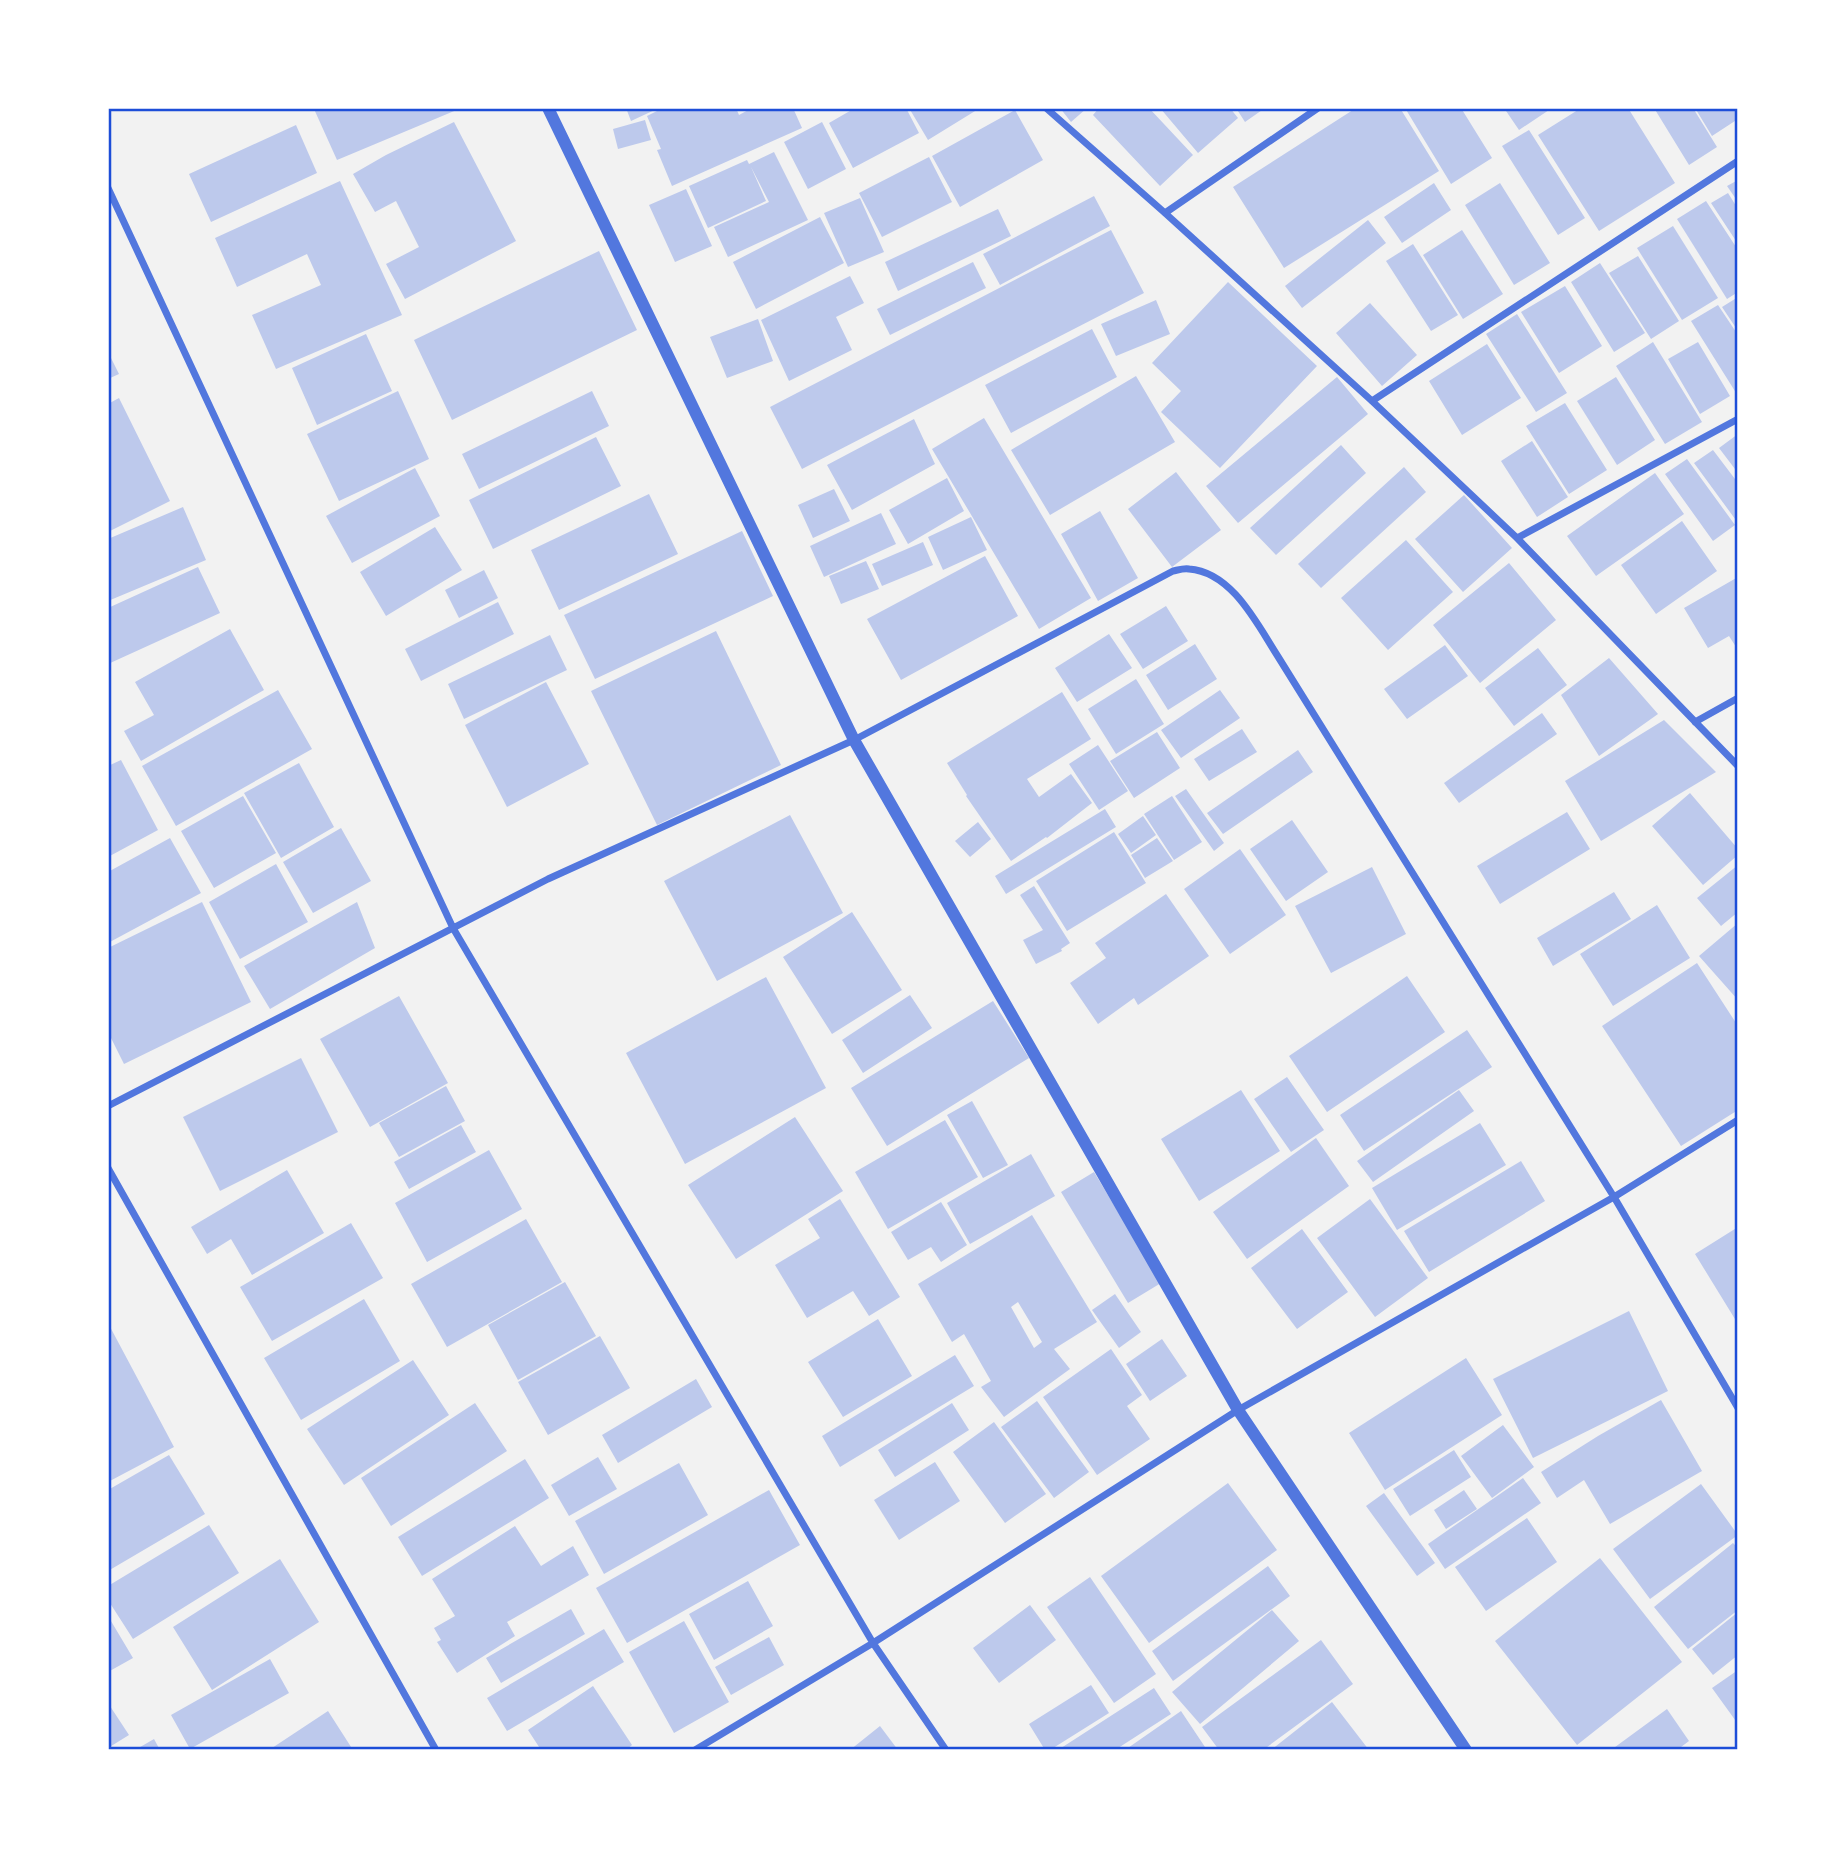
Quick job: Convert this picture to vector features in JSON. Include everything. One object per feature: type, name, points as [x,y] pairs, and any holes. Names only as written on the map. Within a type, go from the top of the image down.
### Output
[{"type":"street","points":[[548,108],[854,740],[1238,1410],[1466,1749]]},
{"type":"street","points":[[1046,108],[1372,401],[1517,538],[1738,766]]},
{"type":"street","points":[[1165,213],[1318,108]]},
{"type":"street","points":[[1372,401],[1738,161]]},
{"type":"street","points":[[108,188],[453,929],[873,1643],[946,1749]]},
{"type":"street","points":[[1517,538],[1738,419]]},
{"type":"street","points":[[108,1106],[548,879],[854,740],[1173,571],[1188,568],[1205,572],[1224,584],[1240,599],[1277,655],[1614,1197],[1738,1408]]},
{"type":"street","points":[[1695,722],[1738,698]]},
{"type":"street","points":[[695,1749],[873,1643],[1238,1410],[1614,1197],[1738,1120]]},
{"type":"street","points":[[108,1168],[436,1749]]},
{"type":"building","points":[[626,108],[659,108],[631,121]]},
{"type":"building","points":[[663,108],[736,108],[739,115],[752,108],[793,108],[802,128],[672,186],[647,116]]},
{"type":"building","points":[[855,108],[906,108],[919,133],[853,168],[829,123]]},
{"type":"building","points":[[909,108],[980,108],[928,140]]},
{"type":"building","points":[[1060,108],[1087,108],[1071,122]]},
{"type":"building","points":[[1099,108],[1149,108],[1193,155],[1160,186],[1093,115]]},
{"type":"building","points":[[1160,108],[1230,108],[1238,118],[1198,153]]},
{"type":"building","points":[[1236,108],[1265,108],[1245,122]]},
{"type":"building","points":[[1356,108],[1400,108],[1439,171],[1284,268],[1233,187]]},
{"type":"building","points":[[1405,108],[1461,108],[1492,158],[1451,184]]},
{"type":"building","points":[[1504,108],[1552,108],[1519,130]]},
{"type":"building","points":[[1581,108],[1628,108],[1675,183],[1599,231],[1538,135]]},
{"type":"building","points":[[1654,108],[1693,108],[1717,147],[1689,165]]},
{"type":"building","points":[[1695,108],[1738,108],[1738,119],[1712,136]]},
{"type":"building","points":[[314,109],[459,109],[337,160]]},
{"type":"building","points":[[1015,110],[1043,160],[960,207],[932,156]]},
{"type":"building","points":[[645,120],[651,140],[618,149],[613,129]]},
{"type":"building","points":[[454,122],[516,241],[405,299],[386,264],[419,247],[396,201],[375,212],[353,174]]},
{"type":"building","points":[[822,122],[846,169],[808,189],[784,142]]},
{"type":"building","points":[[296,125],[317,173],[211,222],[189,174]]},
{"type":"building","points":[[1529,130],[1585,218],[1558,235],[1502,146]]},
{"type":"building","points":[[774,152],[808,220],[728,257],[714,227],[769,202],[751,167],[766,201],[708,228],[689,186],[747,160],[749,164]]},
{"type":"building","points":[[929,157],[952,202],[882,237],[859,193]]},
{"type":"building","points":[[1738,180],[1738,202],[1727,186]]},
{"type":"building","points":[[340,181],[402,315],[276,369],[252,315],[321,285],[307,254],[237,287],[215,238]]},
{"type":"building","points":[[1434,183],[1451,210],[1402,243],[1384,217]]},
{"type":"building","points":[[1500,183],[1550,263],[1514,285],[1465,205]]},
{"type":"building","points":[[686,189],[712,246],[675,262],[649,205]]},
{"type":"building","points":[[1728,193],[1738,209],[1738,244],[1711,203]]},
{"type":"building","points":[[1094,196],[1110,226],[1000,285],[983,254]]},
{"type":"building","points":[[860,198],[884,252],[848,267],[824,213]]},
{"type":"building","points":[[1706,201],[1738,250],[1738,292],[1727,299],[1677,219]]},
{"type":"building","points":[[998,209],[1011,236],[898,291],[885,262]]},
{"type":"building","points":[[820,217],[844,263],[756,309],[733,262]]},
{"type":"building","points":[[1368,220],[1386,243],[1302,308],[1285,286]]},
{"type":"building","points":[[1673,226],[1718,298],[1682,320],[1637,248]]},
{"type":"building","points":[[1111,230],[1144,293],[802,469],[770,407]]},
{"type":"building","points":[[1462,230],[1503,294],[1463,319],[1423,255]]},
{"type":"building","points":[[1413,244],[1458,315],[1431,331],[1386,261]]},
{"type":"building","points":[[599,251],[637,330],[452,420],[414,340]]},
{"type":"building","points":[[1638,256],[1679,321],[1651,339],[1609,273]]},
{"type":"building","points":[[973,262],[986,288],[890,335],[877,309]]},
{"type":"building","points":[[1600,263],[1645,333],[1614,352],[1571,282]]},
{"type":"building","points":[[850,276],[864,303],[836,317],[852,350],[789,381],[761,320]]},
{"type":"building","points":[[1228,282],[1317,366],[1220,468],[1161,412],[1181,391],[1152,363]]},
{"type":"building","points":[[1565,286],[1602,346],[1559,373],[1521,312]]},
{"type":"building","points":[[1738,297],[1738,331],[1722,307]]},
{"type":"building","points":[[1156,300],[1170,334],[1116,356],[1101,324]]},
{"type":"building","points":[[1370,303],[1417,355],[1382,386],[1336,333]]},
{"type":"building","points":[[1718,305],[1738,335],[1738,396],[1691,321]]},
{"type":"building","points":[[1517,314],[1567,393],[1536,412],[1486,334]]},
{"type":"building","points":[[758,319],[773,361],[727,378],[710,337]]},
{"type":"building","points":[[1092,329],[1117,377],[1011,433],[985,385]]},
{"type":"building","points":[[366,334],[392,391],[317,425],[292,368]]},
{"type":"building","points":[[1653,342],[1702,422],[1665,444],[1616,366]]},
{"type":"building","points":[[1698,342],[1730,396],[1700,414],[1668,359]]},
{"type":"building","points":[[1487,344],[1521,398],[1462,435],[1429,381]]},
{"type":"building","points":[[108,352],[119,374],[108,379]]},
{"type":"building","points":[[1136,376],[1175,442],[1050,515],[1011,450]]},
{"type":"building","points":[[1337,377],[1368,414],[1238,523],[1206,486]]},
{"type":"building","points":[[1616,377],[1655,440],[1617,465],[1577,401]]},
{"type":"building","points":[[398,391],[429,459],[339,501],[307,434]]},
{"type":"building","points":[[592,391],[609,426],[479,489],[462,454]]},
{"type":"building","points":[[119,398],[170,501],[108,532],[108,404]]},
{"type":"building","points":[[1565,403],[1607,470],[1569,494],[1526,426]]},
{"type":"building","points":[[984,418],[1091,598],[1039,629],[932,449]]},
{"type":"building","points":[[914,419],[935,464],[852,510],[827,465]]},
{"type":"building","points":[[1738,434],[1738,473],[1719,448]]},
{"type":"building","points":[[596,437],[621,486],[493,549],[469,500]]},
{"type":"building","points":[[1532,441],[1568,497],[1537,517],[1501,461]]},
{"type":"building","points":[[1341,445],[1366,473],[1276,555],[1250,528]]},
{"type":"building","points":[[1713,450],[1738,483],[1738,523],[1694,463]]},
{"type":"building","points":[[1687,459],[1735,525],[1713,541],[1665,474]]},
{"type":"building","points":[[1404,467],[1426,492],[1321,588],[1298,564]]},
{"type":"building","points":[[415,468],[440,516],[352,563],[326,516]]},
{"type":"building","points":[[1176,472],[1221,530],[1172,567],[1128,509]]},
{"type":"building","points":[[1655,473],[1684,514],[1596,576],[1567,536]]},
{"type":"building","points":[[947,478],[964,511],[908,544],[889,510]]},
{"type":"building","points":[[834,489],[850,521],[813,538],[798,505]]},
{"type":"building","points":[[649,494],[678,554],[559,610],[531,550]]},
{"type":"building","points":[[1464,495],[1512,548],[1463,592],[1415,539]]},
{"type":"building","points":[[183,507],[206,560],[108,601],[108,539]]},
{"type":"building","points":[[1100,511],[1138,578],[1098,601],[1061,534]]},
{"type":"building","points":[[881,513],[896,544],[824,577],[810,546]]},
{"type":"building","points":[[971,517],[987,550],[943,570],[928,537]]},
{"type":"building","points":[[1682,521],[1717,571],[1656,614],[1621,565]]},
{"type":"building","points":[[435,527],[462,570],[386,616],[360,572]]},
{"type":"building","points":[[742,531],[773,596],[595,679],[564,615]]},
{"type":"building","points":[[1406,540],[1453,592],[1388,650],[1341,598]]},
{"type":"building","points":[[923,542],[933,565],[882,586],[872,564]]},
{"type":"building","points":[[985,556],[1018,616],[901,680],[867,619]]},
{"type":"building","points":[[866,561],[879,589],[841,604],[829,576]]},
{"type":"building","points":[[1509,563],[1556,620],[1480,683],[1433,625]]},
{"type":"building","points":[[198,567],[220,613],[108,664],[108,608]]},
{"type":"building","points":[[484,570],[498,598],[459,618],[445,590]]},
{"type":"building","points":[[1738,577],[1738,650],[1729,636],[1708,648],[1684,608]]},
{"type":"building","points":[[498,602],[514,634],[421,681],[405,649]]},
{"type":"building","points":[[1166,606],[1188,641],[1143,669],[1120,634]]},
{"type":"building","points":[[230,629],[264,690],[141,761],[124,731],[154,715],[135,682]]},
{"type":"building","points":[[716,631],[781,765],[657,825],[591,691]]},
{"type":"building","points":[[1109,634],[1132,668],[1077,702],[1055,668]]},
{"type":"building","points":[[550,635],[567,670],[464,719],[448,684]]},
{"type":"building","points":[[1195,644],[1217,679],[1168,710],[1146,675]]},
{"type":"building","points":[[1445,645],[1468,676],[1407,719],[1384,689]]},
{"type":"building","points":[[1538,648],[1567,685],[1514,726],[1485,688]]},
{"type":"building","points":[[1609,658],[1658,714],[1599,756],[1561,695]]},
{"type":"building","points":[[1136,679],[1164,724],[1116,754],[1088,709]]},
{"type":"building","points":[[546,682],[589,764],[507,807],[465,725]]},
{"type":"building","points":[[278,690],[312,749],[176,826],[142,766]]},
{"type":"building","points":[[1220,690],[1240,718],[1181,758],[1161,730]]},
{"type":"building","points":[[1062,692],[1091,739],[1027,779],[1039,797],[1071,774],[1092,803],[1047,838],[1011,861],[966,796],[947,763]]},
{"type":"building","points":[[1542,713],[1557,734],[1459,803],[1444,783]]},
{"type":"building","points":[[1664,720],[1716,772],[1601,841],[1565,781]]},
{"type":"building","points":[[1242,729],[1257,752],[1209,781],[1194,759]]},
{"type":"building","points":[[1157,732],[1180,768],[1134,798],[1110,761]]},
{"type":"building","points":[[1098,745],[1128,791],[1099,810],[1069,764]]},
{"type":"building","points":[[1298,750],[1313,772],[1223,834],[1207,813]]},
{"type":"building","points":[[121,760],[158,830],[108,857],[108,766]]},
{"type":"building","points":[[299,763],[334,827],[281,858],[244,793]]},
{"type":"building","points":[[1186,789],[1224,843],[1214,851],[1175,796]]},
{"type":"building","points":[[1690,793],[1738,849],[1738,855],[1703,885],[1652,826]]},
{"type":"building","points":[[243,796],[276,853],[214,888],[181,831]]},
{"type":"building","points":[[1172,796],[1202,842],[1174,860],[1144,814]]},
{"type":"building","points":[[1105,809],[1116,827],[1006,894],[995,876]]},
{"type":"building","points":[[1567,812],[1590,849],[1500,904],[1477,866]]},
{"type":"building","points":[[790,815],[843,913],[717,981],[664,881]]},
{"type":"building","points":[[1143,816],[1156,835],[1131,853],[1118,834]]},
{"type":"building","points":[[1292,820],[1328,872],[1286,901],[1250,849]]},
{"type":"building","points":[[978,822],[991,839],[970,857],[955,841]]},
{"type":"building","points":[[341,828],[371,881],[313,913],[283,862]]},
{"type":"building","points":[[1114,832],[1146,883],[1067,931],[1036,881]]},
{"type":"building","points":[[170,838],[201,893],[108,943],[108,872]]},
{"type":"building","points":[[1157,838],[1173,861],[1145,878],[1131,855]]},
{"type":"building","points":[[1240,849],[1286,915],[1230,954],[1184,889]]},
{"type":"building","points":[[276,864],[308,922],[240,959],[209,902]]},
{"type":"building","points":[[1738,865],[1738,912],[1721,926],[1697,898]]},
{"type":"building","points":[[1372,867],[1406,934],[1331,973],[1295,906]]},
{"type":"building","points":[[1034,886],[1070,943],[1061,949],[1062,951],[1036,964],[1023,940],[1043,930],[1020,895]]},
{"type":"building","points":[[1614,892],[1631,919],[1553,966],[1537,938]]},
{"type":"building","points":[[1166,894],[1209,956],[1138,1005],[1134,998],[1098,1024],[1070,983],[1106,958],[1095,943]]},
{"type":"building","points":[[202,902],[251,1002],[124,1064],[108,1032],[108,948]]},
{"type":"building","points":[[357,902],[375,948],[270,1009],[244,966]]},
{"type":"building","points":[[1657,905],[1690,958],[1613,1006],[1580,954]]},
{"type":"building","points":[[852,912],[902,990],[832,1034],[783,957]]},
{"type":"building","points":[[1738,923],[1738,1000],[1699,956]]},
{"type":"building","points":[[1697,963],[1738,1026],[1738,1110],[1681,1146],[1602,1026]]},
{"type":"building","points":[[1407,976],[1445,1032],[1327,1112],[1289,1056]]},
{"type":"building","points":[[766,977],[826,1088],[685,1164],[626,1053]]},
{"type":"building","points":[[910,995],[932,1028],[863,1073],[842,1040]]},
{"type":"building","points":[[399,996],[448,1083],[370,1127],[320,1039]]},
{"type":"building","points":[[993,1001],[1029,1058],[887,1146],[851,1088]]},
{"type":"building","points":[[1467,1030],[1492,1067],[1364,1151],[1340,1115]]},
{"type":"building","points":[[301,1058],[338,1132],[220,1191],[183,1117]]},
{"type":"building","points":[[1287,1077],[1324,1130],[1291,1152],[1254,1099]]},
{"type":"building","points":[[446,1086],[465,1121],[399,1157],[379,1123]]},
{"type":"building","points":[[1241,1090],[1280,1151],[1199,1201],[1161,1139]]},
{"type":"building","points":[[1459,1090],[1474,1111],[1373,1182],[1357,1161]]},
{"type":"building","points":[[972,1101],[1008,1165],[983,1178],[947,1115]]},
{"type":"building","points":[[795,1117],[843,1191],[736,1259],[688,1185]]},
{"type":"building","points":[[945,1120],[978,1177],[888,1229],[855,1172]]},
{"type":"building","points":[[1480,1123],[1506,1165],[1397,1230],[1372,1188]]},
{"type":"building","points":[[461,1125],[476,1152],[409,1189],[394,1162]]},
{"type":"building","points":[[1316,1138],[1349,1186],[1247,1259],[1213,1212]]},
{"type":"building","points":[[489,1150],[522,1209],[427,1262],[395,1203]]},
{"type":"building","points":[[1031,1154],[1055,1196],[970,1244],[947,1203]]},
{"type":"building","points":[[1521,1161],[1545,1201],[1429,1272],[1404,1231]]},
{"type":"building","points":[[287,1170],[324,1233],[252,1275],[231,1239],[207,1254],[191,1227]]},
{"type":"building","points":[[1094,1172],[1161,1283],[1128,1303],[1061,1192]]},
{"type":"building","points":[[840,1199],[900,1297],[869,1316],[853,1291],[807,1318],[775,1265],[820,1238],[808,1219]]},
{"type":"building","points":[[1370,1199],[1428,1278],[1375,1317],[1317,1238]]},
{"type":"building","points":[[941,1202],[967,1245],[941,1262],[931,1247],[908,1260],[891,1232]]},
{"type":"building","points":[[1032,1215],[1097,1322],[1054,1349],[1070,1369],[1004,1417],[981,1387],[991,1381],[964,1334],[952,1342],[918,1284]],"holes":[[[1018,1302],[1042,1342],[1034,1348],[1011,1307]]]},
{"type":"building","points":[[526,1219],[562,1282],[447,1347],[411,1284]]},
{"type":"building","points":[[351,1223],[383,1278],[272,1341],[240,1287]]},
{"type":"building","points":[[1738,1227],[1738,1324],[1695,1254]]},
{"type":"building","points":[[1302,1229],[1348,1292],[1297,1329],[1251,1268]]},
{"type":"building","points":[[565,1282],[596,1336],[518,1380],[488,1325]]},
{"type":"building","points":[[1115,1294],[1141,1332],[1119,1348],[1092,1310]]},
{"type":"building","points":[[364,1299],[400,1361],[301,1420],[264,1358]]},
{"type":"building","points":[[1629,1311],[1668,1391],[1533,1458],[1493,1379]]},
{"type":"building","points":[[878,1319],[912,1376],[843,1417],[808,1362]]},
{"type":"building","points":[[108,1323],[174,1447],[108,1482]]},
{"type":"building","points":[[600,1336],[630,1388],[548,1435],[518,1382]]},
{"type":"building","points":[[1162,1339],[1187,1376],[1150,1401],[1126,1364]]},
{"type":"building","points":[[1111,1349],[1142,1395],[1127,1406],[1150,1439],[1097,1475],[1043,1397]]},
{"type":"building","points":[[955,1355],[974,1386],[840,1467],[822,1436]]},
{"type":"building","points":[[1466,1358],[1502,1415],[1385,1490],[1349,1433]]},
{"type":"building","points":[[413,1360],[449,1415],[344,1485],[307,1429]]},
{"type":"building","points":[[696,1379],[712,1407],[618,1463],[602,1435]]},
{"type":"building","points":[[1661,1400],[1702,1471],[1610,1524],[1584,1480],[1557,1498],[1541,1472]]},
{"type":"building","points":[[1037,1401],[1089,1472],[1054,1498],[1001,1427]]},
{"type":"building","points":[[475,1403],[507,1451],[391,1526],[361,1478]]},
{"type":"building","points":[[952,1403],[969,1430],[895,1477],[878,1450]]},
{"type":"building","points":[[994,1422],[1046,1494],[1005,1523],[953,1452]]},
{"type":"building","points":[[1503,1425],[1534,1467],[1492,1498],[1461,1456]]},
{"type":"building","points":[[1454,1450],[1471,1477],[1410,1516],[1393,1489]]},
{"type":"building","points":[[169,1455],[205,1514],[108,1571],[108,1490]]},
{"type":"building","points":[[598,1457],[617,1489],[569,1516],[551,1485]]},
{"type":"building","points":[[525,1459],[549,1498],[422,1576],[398,1537]]},
{"type":"building","points":[[935,1462],[960,1501],[899,1540],[874,1500]]},
{"type":"building","points":[[679,1463],[708,1515],[604,1574],[575,1521]]},
{"type":"building","points":[[1523,1478],[1541,1503],[1445,1569],[1428,1544]]},
{"type":"building","points":[[1228,1483],[1277,1550],[1149,1643],[1101,1576]]},
{"type":"building","points":[[1701,1484],[1738,1535],[1650,1599],[1613,1549]]},
{"type":"building","points":[[769,1490],[800,1545],[627,1643],[596,1588]]},
{"type":"building","points":[[1464,1490],[1477,1509],[1446,1529],[1434,1510]]},
{"type":"building","points":[[1384,1493],[1435,1563],[1417,1576],[1366,1506]]},
{"type":"building","points":[[1527,1518],[1557,1562],[1486,1611],[1455,1567]]},
{"type":"building","points":[[209,1525],[239,1573],[133,1639],[108,1600],[108,1586]]},
{"type":"building","points":[[515,1526],[541,1566],[573,1546],[589,1575],[507,1622],[515,1636],[457,1673],[437,1642],[441,1640],[434,1628],[455,1616],[432,1579]]},
{"type":"building","points":[[1733,1543],[1738,1548],[1738,1610],[1688,1649],[1654,1607]]},
{"type":"building","points":[[1600,1558],[1682,1662],[1577,1745],[1495,1641]]},
{"type":"building","points":[[280,1559],[319,1622],[212,1690],[173,1627]]},
{"type":"building","points":[[1268,1566],[1290,1596],[1173,1681],[1152,1651]]},
{"type":"building","points":[[1090,1577],[1156,1674],[1114,1703],[1047,1607]]},
{"type":"building","points":[[748,1581],[773,1626],[714,1660],[689,1614]]},
{"type":"building","points":[[1030,1605],[1056,1640],[999,1683],[973,1648]]},
{"type":"building","points":[[571,1609],[585,1634],[501,1683],[486,1658]]},
{"type":"building","points":[[1272,1610],[1299,1641],[1200,1724],[1172,1692]]},
{"type":"building","points":[[1738,1612],[1738,1655],[1713,1675],[1692,1649]]},
{"type":"building","points":[[108,1616],[133,1658],[108,1672]]},
{"type":"building","points":[[684,1621],[729,1702],[674,1733],[629,1652]]},
{"type":"building","points":[[604,1629],[624,1662],[507,1731],[487,1698]]},
{"type":"building","points":[[769,1637],[784,1665],[731,1695],[715,1667]]},
{"type":"building","points":[[1321,1640],[1353,1684],[1263,1750],[1219,1750],[1202,1727]]},
{"type":"building","points":[[270,1659],[289,1693],[190,1749],[171,1715]]},
{"type":"building","points":[[1738,1670],[1738,1724],[1712,1688]]},
{"type":"building","points":[[1091,1685],[1109,1713],[1050,1750],[1045,1750],[1029,1724]]},
{"type":"building","points":[[593,1686],[632,1745],[626,1750],[541,1750],[528,1730]]},
{"type":"building","points":[[1154,1688],[1171,1714],[1115,1750],[1058,1750]]},
{"type":"building","points":[[1332,1702],[1369,1750],[1271,1750]]},
{"type":"building","points":[[108,1703],[129,1735],[108,1748]]},
{"type":"building","points":[[1667,1709],[1689,1741],[1677,1750],[1611,1750]]},
{"type":"building","points":[[328,1711],[353,1750],[269,1750]]},
{"type":"building","points":[[1181,1711],[1207,1750],[1125,1750]]},
{"type":"building","points":[[880,1726],[898,1750],[850,1750]]},
{"type":"building","points":[[154,1739],[160,1750],[135,1750]]}]
